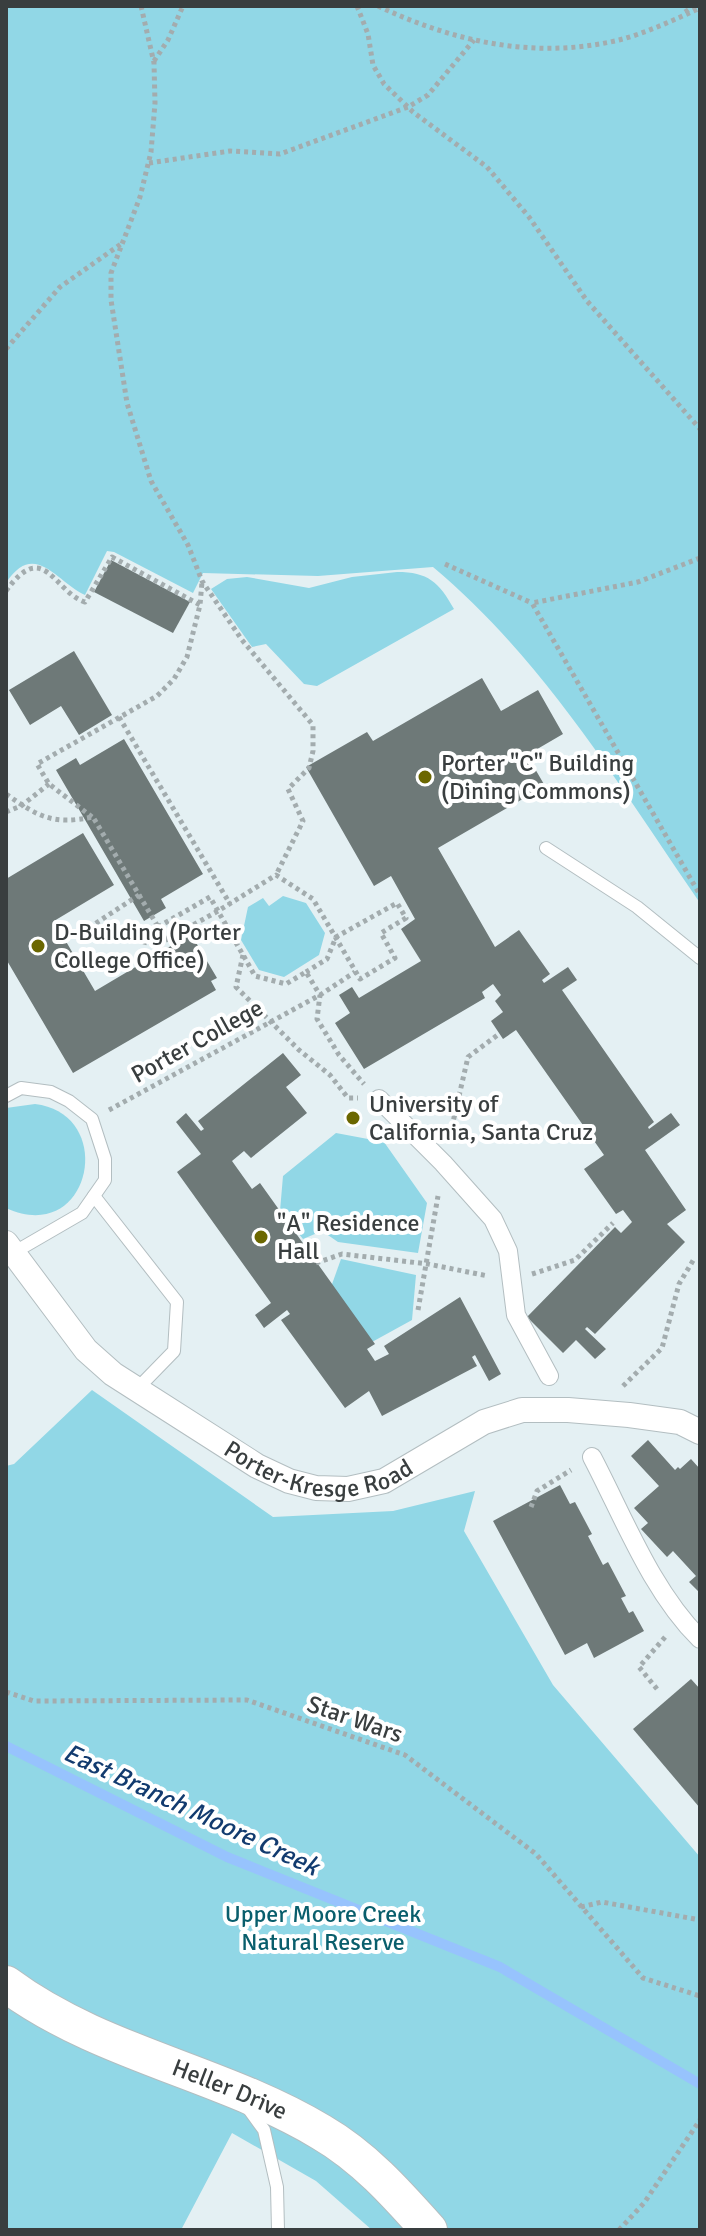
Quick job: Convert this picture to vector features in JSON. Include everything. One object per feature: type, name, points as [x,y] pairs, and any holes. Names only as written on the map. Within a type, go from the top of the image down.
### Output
[{"type":"main road","name":"Heller Drive","points":[[6,1984],[30,2002],[88,2033],[282,2111],[323,2132],[378,2173],[429,2230]]},
{"type":"street","points":[[379,1099],[493,1219],[508,1251],[516,1315],[549,1376]]},
{"type":"street","name":"Porter-Kresge Road","points":[[10,1248],[86,1350],[137,1389],[257,1466],[289,1481],[316,1488],[348,1489],[384,1481],[484,1422],[522,1410],[629,1415],[680,1422],[700,1432]]},
{"type":"street","points":[[592,1457],[652,1573],[681,1619],[700,1639]]},
{"type":"lane","points":[[546,848],[637,907],[700,958]]},
{"type":"lane","points":[[6,1096],[21,1088],[51,1092],[69,1101],[92,1119],[105,1159],[105,1180],[82,1213],[10,1248]]},
{"type":"lane","points":[[94,1196],[177,1302],[174,1351],[137,1389]]},
{"type":"lane","points":[[237,2093],[264,2130],[277,2187],[278,2230]]},
{"type":"path","points":[[139,895],[87,929],[157,945],[276,875],[303,821],[288,789],[309,768],[313,751],[313,725],[242,640],[202,581],[188,545],[151,481],[127,403],[111,300],[111,273],[140,197],[149,163],[155,103],[154,63],[141,6]]},
{"type":"path","points":[[154,63],[183,6]]},
{"type":"path","points":[[357,6],[368,34],[373,65],[384,84],[408,107],[487,167],[529,217],[587,301],[700,429]]},
{"type":"path","points":[[378,6],[419,26],[499,46],[544,50],[619,40],[700,8]]},
{"type":"path","points":[[674,20],[694,6]]},
{"type":"path","points":[[149,163],[230,151],[280,154],[408,107],[428,95],[474,40]]},
{"type":"path","points":[[6,349],[60,287],[122,244]]},
{"type":"path","points":[[6,591],[17,577],[33,568],[48,571],[77,600],[85,602],[112,557],[200,605]]},
{"type":"path","points":[[445,564],[532,603],[638,582],[700,558]]},
{"type":"path","points":[[166,940],[93,817],[49,784],[37,764],[157,696],[174,679],[187,657],[200,605],[202,581]]},
{"type":"path","points":[[532,603],[700,895]]},
{"type":"path","points":[[119,717],[230,904]]},
{"type":"path","points":[[6,812],[21,806],[49,784]]},
{"type":"path","points":[[6,794],[48,820],[69,822],[93,817]]},
{"type":"path","points":[[276,875],[313,899],[355,972]]},
{"type":"path","points":[[158,927],[210,897],[255,976],[286,984],[327,959],[336,937]]},
{"type":"path","name":"Porter College","points":[[92,1119],[320,995],[355,972],[360,979],[395,958],[381,933],[406,918],[397,903],[336,937]]},
{"type":"path","points":[[243,955],[236,987],[299,1050],[330,1075],[348,1098],[379,1099]]},
{"type":"path","points":[[306,972],[320,995],[317,1019],[339,1055],[379,1099]]},
{"type":"path","points":[[316,1263],[342,1254],[428,1264],[512,1280],[575,1260],[613,1223]]},
{"type":"path","points":[[621,1388],[662,1348],[679,1284],[694,1259]]},
{"type":"path","points":[[531,1507],[537,1491],[592,1457]]},
{"type":"path","points":[[657,1689],[639,1667],[681,1619]]},
{"type":"path","name":"Star Wars","points":[[6,1692],[34,1701],[247,1700],[405,1755],[536,1854],[643,1978],[700,1996]]},
{"type":"path","points":[[581,1907],[602,1902],[700,1920]]},
{"type":"path","points":[[619,2230],[644,2203],[700,2120]]},
{"type":"green space","points":[[6,6],[700,6],[700,903],[609,769],[545,683],[473,603],[433,567],[318,576],[203,573],[193,593],[107,551],[85,595],[36,564],[17,570],[6,583]]},
{"type":"green space","points":[[397,572],[417,574],[432,580],[454,609],[317,686],[304,684],[266,644],[252,647],[211,589],[227,579],[247,577],[309,588],[352,577]]},
{"type":"green space","points":[[283,896],[306,903],[325,933],[319,955],[284,977],[259,970],[241,940],[248,907],[263,898],[269,906]]},
{"type":"green space","points":[[35,1104],[61,1113],[77,1130],[85,1152],[84,1174],[74,1195],[58,1210],[35,1215],[6,1208],[6,1108]]},
{"type":"green space","points":[[336,1133],[384,1142],[427,1203],[418,1253],[338,1242],[322,1231],[303,1239],[280,1211],[283,1176]]},
{"type":"green space","points":[[341,1259],[416,1275],[412,1320],[372,1342],[331,1287]]},
{"type":"green space","name":"Upper Moore Creek Natural Reserve","points":[[92,1390],[273,1517],[393,1511],[475,1491],[464,1531],[553,1685],[700,1857],[700,2230],[372,2230],[316,2181],[232,2133],[181,2230],[6,2230],[6,1466],[14,1464]]},
{"type":"building","points":[[111,560],[190,602],[173,633],[94,592]]},
{"type":"building","points":[[74,651],[112,715],[79,735],[61,706],[30,725],[9,690]]},
{"type":"building","points":[[482,678],[501,711],[538,690],[563,734],[527,755],[545,786],[438,848],[495,947],[519,930],[550,974],[542,980],[544,983],[568,967],[577,980],[562,990],[654,1122],[649,1129],[671,1113],[680,1125],[645,1150],[686,1210],[667,1224],[685,1242],[595,1334],[587,1327],[585,1329],[606,1349],[595,1359],[576,1340],[563,1353],[527,1317],[615,1227],[621,1233],[632,1222],[623,1210],[616,1214],[584,1169],[604,1155],[516,1030],[503,1039],[491,1021],[503,1012],[495,1001],[501,995],[493,984],[482,992],[485,998],[364,1069],[335,1023],[350,1013],[339,995],[352,987],[359,998],[421,961],[401,929],[415,919],[391,876],[374,886],[306,767],[367,732],[373,741]]},
{"type":"building","points":[[124,739],[203,874],[161,899],[166,908],[144,921],[56,770],[76,758],[80,765]]},
{"type":"building","name":"D-Building (Porter College Office)","points":[[83,833],[114,885],[54,921],[95,991],[191,934],[217,978],[211,981],[216,990],[73,1073],[6,959],[6,879]]},
{"type":"building","name":"\"A\" Residence Hall","points":[[283,1053],[301,1075],[286,1087],[307,1113],[251,1158],[244,1151],[232,1161],[252,1189],[260,1183],[375,1344],[367,1349],[375,1361],[389,1354],[384,1346],[460,1297],[501,1374],[489,1381],[475,1355],[472,1357],[477,1366],[382,1416],[369,1391],[345,1408],[281,1320],[290,1314],[287,1310],[264,1328],[255,1315],[271,1303],[177,1172],[201,1154],[176,1122],[186,1113],[201,1131],[204,1129],[198,1121]]},
{"type":"building","points":[[648,1440],[675,1470],[691,1459],[700,1469],[700,1593],[689,1582],[696,1576],[673,1551],[667,1557],[641,1529],[648,1523],[634,1508],[659,1486],[631,1456]]},
{"type":"building","points":[[560,1485],[570,1504],[575,1502],[592,1534],[588,1536],[603,1565],[608,1562],[626,1596],[621,1598],[629,1613],[633,1611],[644,1631],[594,1658],[587,1643],[565,1655],[493,1521]]},
{"type":"building","points":[[691,1679],[700,1689],[700,1808],[633,1729]]},
{"type":"waterway","name":"East Branch Moore Creek","points":[[6,1746],[227,1857],[500,1967],[700,2084]]},
{"type":"place","name":"Porter \"C\" Building (Dining Commons)","points":[[425,777]]},
{"type":"place","name":"D-Building (Porter College Office)","points":[[38,946]]},
{"type":"place","name":"University of California, Santa Cruz","points":[[353,1118]]},
{"type":"place","name":"\"A\" Residence Hall","points":[[261,1237]]}]
